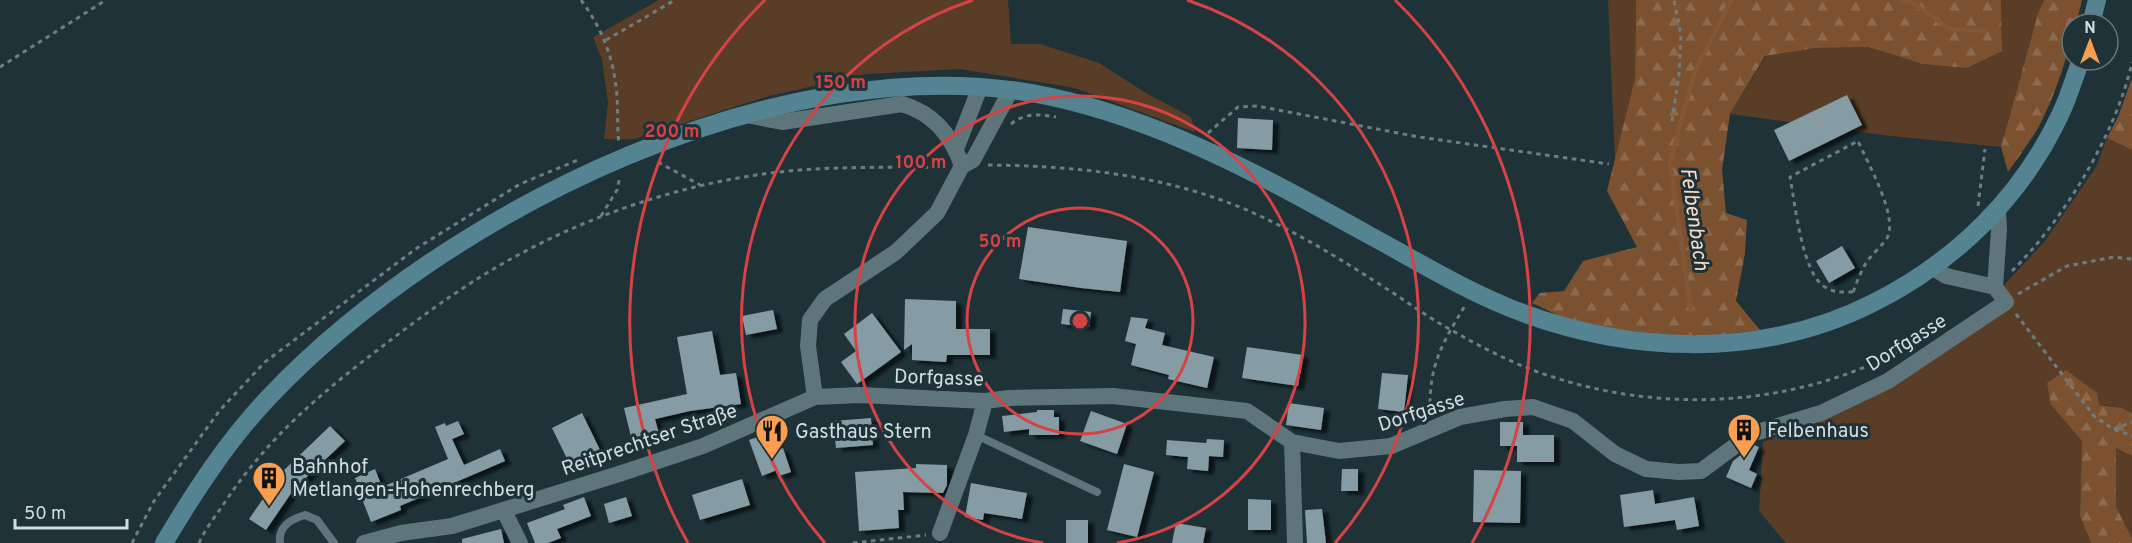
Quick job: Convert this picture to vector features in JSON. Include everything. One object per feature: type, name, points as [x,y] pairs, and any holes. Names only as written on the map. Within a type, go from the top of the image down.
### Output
[{"type":"main road","points":[[164,543],[189,500],[242,428],[271,395],[338,333],[381,298],[465,241],[524,206],[624,157],[677,136],[743,115],[792,103],[882,88],[980,87],[1048,96],[1144,124],[1196,145],[1307,201],[1464,287],[1513,309],[1562,326],[1609,338],[1664,344],[1718,344],[1762,339],[1813,328],[1859,310],[1934,268],[1998,211],[2031,166],[2061,113],[2076,72]]},
{"type":"street","points":[[956,149],[980,87]]},
{"type":"street","points":[[815,397],[808,346],[810,320],[825,299],[896,252],[937,213],[962,166],[973,160],[1011,90]]},
{"type":"street","points":[[743,115],[782,122],[902,104],[918,109],[932,118],[956,149],[962,166]]},
{"type":"street","points":[[1998,211],[1995,287],[2006,302]]},
{"type":"street","points":[[1934,268],[1946,276],[1995,287]]},
{"type":"street","name":"Dorfgasse","points":[[815,397],[860,395],[985,401],[1009,398],[1113,396],[1247,411],[1292,442],[1339,452],[1391,446],[1460,417],[1505,409],[1533,407],[1574,421],[1615,454],[1646,469],[1701,471],[1751,434],[1821,413],[1888,381],[2006,302]]},
{"type":"street","points":[[812,373],[843,396]]},
{"type":"street","name":"Reitprechtser Straße","points":[[364,543],[401,533],[452,526],[504,511],[703,446],[815,397]]},
{"type":"street","points":[[940,533],[976,435],[985,401]]},
{"type":"street","points":[[1292,442],[1295,543]]},
{"type":"street","points":[[504,511],[520,543]]},
{"type":"lane","points":[[851,110],[882,88]]},
{"type":"lane","points":[[976,435],[1097,492]]},
{"type":"lane","points":[[280,543],[279,536],[284,526],[292,518],[305,515],[317,520],[334,543]]},
{"type":"path","points":[[0,67],[106,0]]},
{"type":"path","points":[[581,0],[606,40],[612,58],[617,96],[618,143],[624,157],[617,190],[600,217]]},
{"type":"path","points":[[606,40],[675,0]]},
{"type":"path","points":[[1672,121],[1679,75],[1681,35],[1674,0]]},
{"type":"path","points":[[1995,287],[2043,237],[2079,183],[2099,150],[2114,116],[2132,62]]},
{"type":"path","points":[[1196,145],[1238,107],[1257,106],[1419,137],[1609,164]]},
{"type":"path","points":[[1007,129],[1022,117],[1033,114],[1066,118]]},
{"type":"path","points":[[1853,292],[1838,293],[1824,287],[1810,269],[1790,177],[1858,141],[1884,199],[1889,217],[1889,235],[1867,262],[1853,292],[1859,310]]},
{"type":"path","points":[[1980,228],[1978,212],[1986,149]]},
{"type":"path","points":[[987,165],[989,157]]},
{"type":"path","points":[[657,162],[702,186]]},
{"type":"path","points":[[199,543],[235,487],[269,444],[330,387],[465,287],[512,258],[600,217],[645,201],[751,176],[821,168],[987,165],[1052,166],[1094,170],[1148,180],[1207,195],[1288,230],[1451,330],[1520,365],[1592,388],[1638,397],[1712,400],[1793,390],[1862,368],[1914,343]]},
{"type":"path","points":[[2132,259],[2115,257],[2067,266],[2006,302],[2094,416],[2113,429],[2132,436]]},
{"type":"path","points":[[1431,428],[1430,387],[1437,356],[1467,303],[1461,299]]},
{"type":"path","points":[[2113,429],[2132,422]]},
{"type":"path","points":[[853,543],[940,533]]},
{"type":"shaded area","points":[[659,0],[1008,0],[1011,44],[1040,44],[1099,63],[1146,93],[1191,117],[1195,132],[1075,88],[960,69],[867,74],[769,96],[634,139],[604,139],[608,103],[602,60],[593,37]]},
{"type":"shaded area","points":[[1608,0],[1636,0],[1635,78],[1615,161]]},
{"type":"shaded area","points":[[2001,0],[2044,0],[2038,13],[2001,147],[1891,136],[1730,114],[1766,56],[1816,48],[1868,47],[1923,64],[2002,51]]},
{"type":"shaded area","points":[[2107,138],[2132,150],[2132,413],[2103,405],[2051,405],[2082,441],[2080,516],[2091,543],[1786,543],[1759,511],[1763,442],[1863,401],[2011,307],[2005,284],[2045,241],[2096,167]]},
{"type":"shaded area","points":[[2116,448],[2132,456],[2132,538],[2116,507]]},
{"type":"green space","points":[[1636,0],[2001,0],[2002,51],[1967,68],[1923,64],[1868,47],[1816,48],[1765,56],[1730,114],[1722,170],[1726,213],[1747,220],[1745,253],[1736,301],[1760,330],[1692,338],[1639,336],[1566,319],[1532,303],[1540,293],[1564,291],[1583,261],[1637,247],[1607,191],[1635,78]]},
{"type":"green space","points":[[2044,0],[2082,0],[2079,12],[2060,12],[2060,72],[2062,72],[2037,130],[2008,172],[2001,147],[2038,13]]},
{"type":"green space","points":[[2132,78],[2132,150],[2107,138],[2118,117]]},
{"type":"green space","points":[[2066,370],[2097,393],[2099,405],[2122,408],[2132,413],[2132,456],[2116,448],[2116,507],[2132,538],[2132,543],[2091,543],[2080,516],[2082,441],[2051,405],[2047,383]]},
{"type":"building","points":[[1847,95],[1862,125],[1789,161],[1774,130]]},
{"type":"building","points":[[1238,118],[1273,120],[1272,150],[1237,148]]},
{"type":"building","points":[[1028,227],[1127,241],[1120,292],[1019,279]]},
{"type":"building","points":[[1842,246],[1855,268],[1829,283],[1816,261]]},
{"type":"building","points":[[905,299],[956,301],[956,329],[990,329],[990,355],[947,355],[946,362],[912,360],[912,344],[904,350]]},
{"type":"building","points":[[1063,309],[1091,312],[1089,327],[1061,324]]},
{"type":"building","points":[[773,310],[777,329],[746,335],[742,316]]},
{"type":"building","points":[[872,313],[901,352],[857,384],[841,362],[856,351],[844,334]]},
{"type":"building","points":[[1131,317],[1148,319],[1145,328],[1165,333],[1162,345],[1214,357],[1207,388],[1168,379],[1169,375],[1131,365],[1136,344],[1125,341]]},
{"type":"building","points":[[712,331],[720,375],[736,373],[741,404],[690,411],[655,419],[659,434],[632,441],[624,408],[687,394],[677,337]]},
{"type":"building","points":[[1247,347],[1303,355],[1298,386],[1242,378]]},
{"type":"building","points":[[1382,373],[1408,375],[1404,412],[1378,409]]},
{"type":"building","points":[[1289,403],[1324,408],[1321,430],[1286,425]]},
{"type":"building","points":[[1037,410],[1054,410],[1054,417],[1059,417],[1059,435],[1029,435],[1029,429],[1004,432],[1002,416],[1037,412]]},
{"type":"building","points":[[1091,411],[1127,424],[1117,454],[1080,441]]},
{"type":"building","points":[[582,413],[602,454],[572,469],[552,428]]},
{"type":"building","points":[[871,418],[873,445],[836,448],[833,421]]},
{"type":"building","points":[[458,421],[464,434],[452,439],[464,465],[500,449],[505,461],[400,506],[401,510],[371,522],[355,478],[375,469],[382,487],[448,459],[435,427],[445,423],[446,426]]},
{"type":"building","points":[[1500,422],[1523,422],[1523,435],[1554,435],[1554,462],[1517,462],[1517,446],[1500,446]]},
{"type":"building","points":[[330,426],[345,441],[294,489],[266,530],[249,519],[281,473]]},
{"type":"building","name":"Gasthaus Stern","points":[[772,432],[778,450],[783,448],[791,472],[779,476],[777,470],[762,476],[749,440]]},
{"type":"building","points":[[1207,439],[1224,440],[1223,457],[1209,456],[1208,471],[1187,469],[1188,457],[1166,455],[1167,440],[1206,443]]},
{"type":"building","name":"Felbenhaus","points":[[1754,445],[1759,447],[1749,470],[1757,474],[1751,488],[1726,477],[1733,461]]},
{"type":"building","points":[[916,464],[947,465],[947,485],[943,493],[903,492],[904,510],[898,510],[899,528],[859,531],[855,472],[916,468]]},
{"type":"building","points":[[1124,464],[1154,472],[1137,537],[1107,530]]},
{"type":"building","points":[[1342,469],[1358,469],[1358,491],[1341,491]]},
{"type":"building","points":[[1474,470],[1521,471],[1520,523],[1473,522]]},
{"type":"building","points":[[742,479],[750,505],[700,520],[692,495]]},
{"type":"building","points":[[971,483],[1027,493],[1022,519],[984,513],[983,520],[965,517]]},
{"type":"building","points":[[1653,490],[1655,504],[1694,497],[1699,526],[1677,530],[1675,520],[1624,527],[1620,495]]},
{"type":"building","points":[[584,497],[591,516],[557,529],[561,538],[548,543],[535,543],[527,523],[565,509],[563,505]]},
{"type":"building","points":[[626,497],[632,516],[609,523],[604,504]]},
{"type":"building","points":[[1248,499],[1271,500],[1271,530],[1248,530]]},
{"type":"building","points":[[1322,509],[1326,543],[1307,543],[1305,510]]},
{"type":"building","points":[[1066,520],[1088,520],[1088,543],[1066,543]]},
{"type":"building","points":[[1176,523],[1206,528],[1203,543],[1172,543]]},
{"type":"building","points":[[501,529],[504,543],[462,543],[462,539]]},
{"type":"waterway","name":"Felbenbach","points":[[1691,311],[1670,163],[1694,73],[1731,0]]},
{"type":"waterway","points":[[1902,0],[1910,1],[1950,29],[1985,31]]},
{"type":"place","name":"Felbenhaus","points":[[1744,459]]},
{"type":"place","name":"Gasthaus Stern","points":[[772,460]]},
{"type":"place","name":"Bahnhof Metlangen-Hohenrechberg","points":[[269,507]]}]
